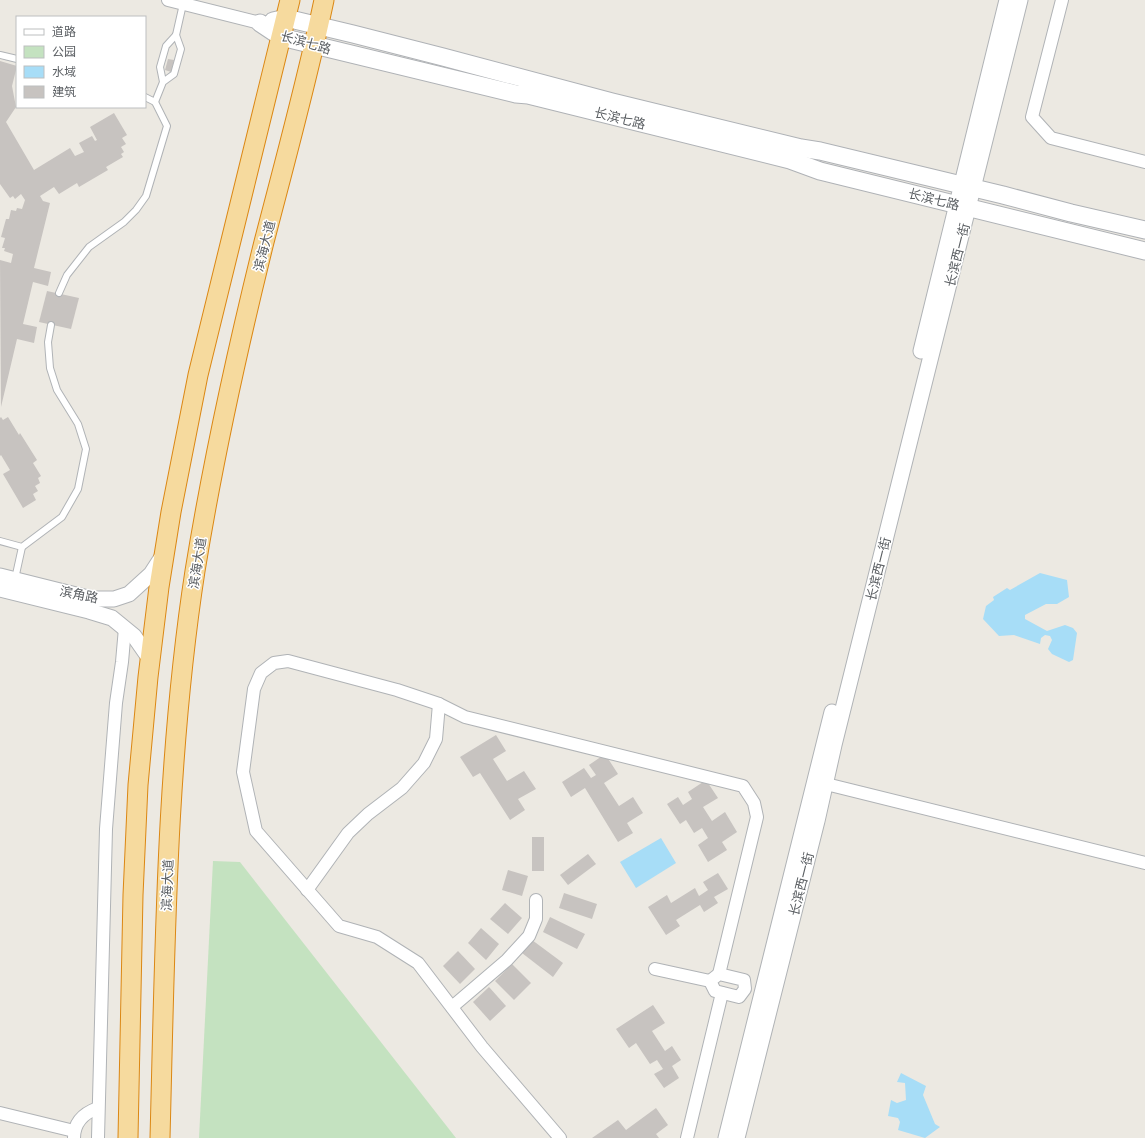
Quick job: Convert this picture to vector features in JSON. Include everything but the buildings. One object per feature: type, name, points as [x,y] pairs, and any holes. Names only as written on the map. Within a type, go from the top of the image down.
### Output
[{"type":"highway","points":[[128,1138],[132,903],[138,785],[150,659],[164,554],[198,376],[290,0]]},
{"type":"highway","name":"滨海大道","points":[[160,1138],[166,894],[170,813],[184,652],[193,586],[209,489],[227,400],[265,239],[280,185],[319,26],[324,0]]},
{"type":"main road","name":"长滨七路","points":[[260,23],[286,18],[443,57],[676,118],[801,148],[820,151],[1145,230]]},
{"type":"main road","name":"长滨七路","points":[[260,23],[281,37],[516,94],[528,95],[785,159],[820,171],[1145,251]]},
{"type":"street","points":[[168,0],[184,2],[260,23]]},
{"type":"street","name":"长滨西一街","points":[[968,187],[972,141],[1007,0]]},
{"type":"street","name":"长滨西一街","points":[[737,1138],[820,782],[963,206],[1020,0]]},
{"type":"street","points":[[1062,0],[1032,117],[1051,138],[1145,162]]},
{"type":"street","name":"滨角路","points":[[7,578],[92,599],[114,599],[129,594],[151,574],[164,554]]},
{"type":"street","name":"滨角路","points":[[0,589],[112,618],[134,636],[150,659]]},
{"type":"street","points":[[98,1138],[106,829],[116,703],[125,628]]},
{"type":"street","points":[[560,1138],[482,1047],[418,963],[377,937],[339,926],[256,830],[243,772],[254,689],[261,673],[274,664],[288,661],[397,690],[438,704],[465,716],[743,786],[754,803],[757,818],[714,978],[715,991],[739,997],[745,989],[744,980],[714,978],[655,969]]},
{"type":"street","points":[[307,890],[348,833],[368,814],[402,788],[424,763],[436,739],[438,704]]},
{"type":"street","points":[[820,782],[1145,863]]},
{"type":"street","name":"长滨西一街","points":[[726,1138],[762,993],[820,782]]},
{"type":"street","points":[[452,1007],[507,960],[530,936],[536,919],[536,900]]},
{"type":"street","points":[[745,989],[762,993]]},
{"type":"street","points":[[687,1138],[722,993]]},
{"type":"street","points":[[0,1113],[74,1134],[78,1122],[88,1113],[98,1108]]},
{"type":"lane","points":[[163,82],[160,67],[166,46],[176,35],[184,2]]},
{"type":"lane","points":[[155,102],[163,82],[174,74],[181,48],[176,35]]},
{"type":"lane","points":[[0,56],[16,59]]},
{"type":"lane","points":[[59,293],[67,275],[89,247],[124,222],[136,210],[146,196],[167,126],[155,102],[146,98]]},
{"type":"lane","points":[[7,578],[22,547],[62,518],[78,489],[86,449],[78,424],[57,390],[50,368],[48,342],[51,325]]},
{"type":"lane","points":[[0,541],[22,547]]},
{"type":"green space","points":[[213,861],[240,862],[456,1138],[199,1138]]},
{"type":"water","points":[[1040,573],[1067,580],[1069,597],[1057,604],[1046,604],[1025,615],[1025,619],[1047,631],[1065,625],[1073,628],[1077,633],[1073,660],[1069,662],[1052,654],[1048,649],[1052,640],[1050,636],[1045,635],[1041,638],[1040,644],[1014,635],[999,636],[983,619],[986,606],[994,600],[993,597],[1007,588],[1010,590]]},
{"type":"water","points":[[661,838],[676,863],[636,888],[620,862]]},
{"type":"water","points":[[901,1073],[926,1086],[923,1095],[935,1124],[940,1127],[925,1138],[898,1130],[900,1122],[898,1118],[888,1116],[891,1100],[897,1103],[906,1100],[905,1083],[897,1082]]}]
